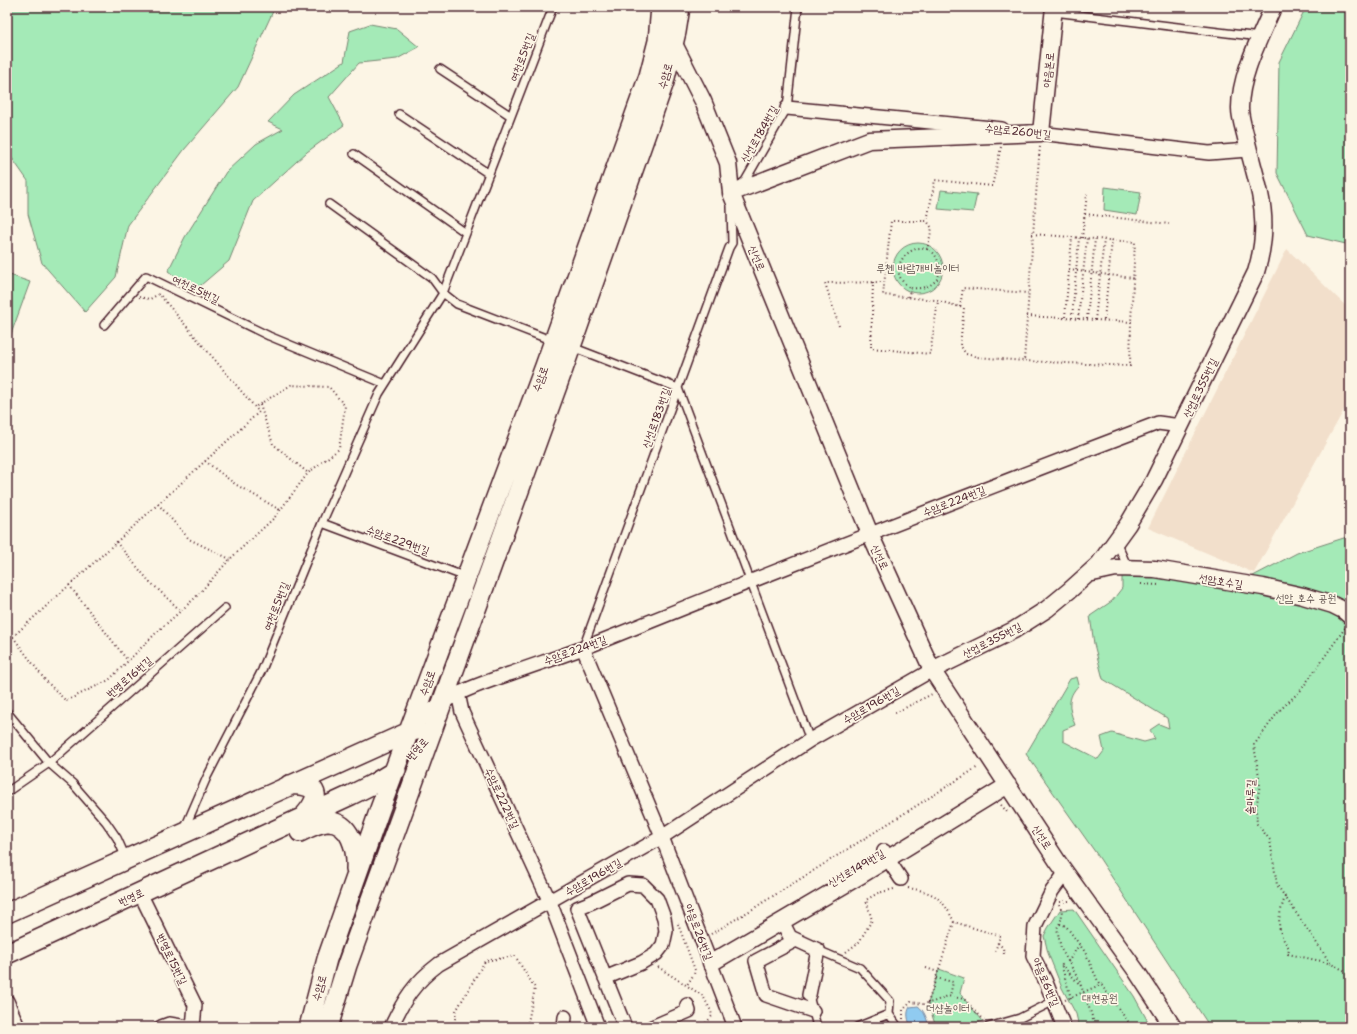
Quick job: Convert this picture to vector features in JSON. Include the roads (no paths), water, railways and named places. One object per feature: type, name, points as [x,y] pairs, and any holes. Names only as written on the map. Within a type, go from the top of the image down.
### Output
[{"type":"main road","name":"수암로","points":[[309,1027],[327,959],[393,772],[466,577],[562,344],[664,82],[674,44],[680,7]]},
{"type":"main road","name":"수암로","points":[[328,1027],[350,957],[431,733],[450,697],[649,76],[655,56],[661,8]]},
{"type":"main road","points":[[661,8],[674,44]]},
{"type":"main road","name":"번영로","points":[[7,914],[409,732],[422,730],[431,733],[423,745],[410,758],[393,772],[373,784],[7,954]]},
{"type":"main road","points":[[289,786],[307,786],[315,793],[316,799],[314,805],[303,817]]},
{"type":"main road","points":[[216,857],[288,837],[317,825],[330,822],[346,831],[353,842],[356,859],[355,879]]},
{"type":"street","name":"산업로355번길","points":[[932,670],[1014,630],[1047,609],[1088,574],[1099,564],[1128,524],[1154,480],[1256,272],[1262,255],[1264,223],[1260,195],[1248,150],[1240,109],[1242,91],[1248,67],[1273,7]]},
{"type":"street","name":"야음본로","points":[[1041,133],[1054,9]]},
{"type":"street","name":"신선로","points":[[674,44],[702,101],[728,163],[731,193],[870,534],[932,670],[1066,872],[1137,972],[1173,1027]]},
{"type":"street","name":"수암로260번길","points":[[787,108],[1041,133],[1209,153],[1248,150]]},
{"type":"street","points":[[731,193],[869,140],[1041,133]]},
{"type":"street","points":[[1158,423],[1181,426]]},
{"type":"street","points":[[1158,423],[1171,446]]},
{"type":"street","name":"수암로224번길","points":[[409,732],[425,714],[450,697],[583,648],[969,495],[1158,423]]},
{"type":"street","name":"선암호수길","points":[[1088,574],[1116,568],[1155,569],[1263,588],[1303,596],[1333,605],[1343,610],[1348,620]]},
{"type":"street","name":"야음로26번길","points":[[583,648],[662,837],[735,1027]]},
{"type":"street","name":"수암로196번길","points":[[392,1026],[402,1003],[424,975],[457,953],[550,902],[662,837],[810,740],[932,670]]},
{"type":"street","name":"수암로222번길","points":[[450,697],[462,712],[550,902],[598,1027]]},
{"type":"street","name":"신선로149번길","points":[[709,959],[1006,782]]},
{"type":"street","points":[[709,959],[782,921],[885,855],[901,885]]},
{"type":"street","name":"야음로6번길","points":[[1064,1027],[1060,1001],[1045,980],[1033,956],[1035,926],[1052,892],[1066,872]]},
{"type":"street","points":[[605,978],[647,960],[656,954],[664,945],[666,931],[664,918],[657,899],[643,885],[628,884],[577,908],[605,978],[625,1027]]},
{"type":"street","name":"번영로15번길","points":[[140,893],[194,1005],[193,1027]]},
{"type":"street","points":[[782,921],[790,937],[818,950],[809,995]]},
{"type":"street","points":[[796,940],[756,961],[766,995],[813,1011]]},
{"type":"street","points":[[7,1002],[18,1027]]},
{"type":"street","points":[[652,1027],[689,1011],[687,1005]]},
{"type":"street","points":[[161,1027],[169,1024],[187,1027]]},
{"type":"lane","name":"여천로5번길","points":[[182,834],[207,777],[262,670],[322,523],[379,394],[444,293],[553,7]]},
{"type":"lane","name":"신선로184번길","points":[[731,193],[745,181],[787,108],[798,7]]},
{"type":"lane","points":[[1054,9],[1260,37]]},
{"type":"lane","points":[[440,69],[511,116]]},
{"type":"lane","points":[[399,114],[489,174]]},
{"type":"lane","points":[[354,154],[466,233]]},
{"type":"lane","name":"신선로183번길","points":[[583,648],[732,243],[731,193]]},
{"type":"lane","points":[[329,204],[432,278],[444,293],[456,304],[678,388],[810,740]]},
{"type":"lane","name":"여천로5번길","points":[[104,325],[146,276],[269,336],[385,384]]},
{"type":"lane","name":"수암로229번길","points":[[322,523],[466,577]]},
{"type":"lane","points":[[1116,540],[1128,568]]},
{"type":"lane","name":"번영로16번길","points":[[7,792],[49,763],[225,608]]},
{"type":"lane","points":[[7,712],[49,763],[73,784],[106,822],[117,838],[126,859]]},
{"type":"lane","points":[[818,950],[860,968],[890,1001],[890,1014],[898,1027]]},
{"type":"lane","points":[[809,995],[817,1027]]},
{"type":"lane","points":[[988,1027],[1020,1018],[1060,1001]]},
{"type":"lane","points":[[857,1027],[890,1014]]},
{"type":"water","points":[[918,1006],[924,1012],[929,1027],[911,1027],[908,1017],[909,1009],[910,1007]]},
{"type":"park label","name":"루첸 바람개비놀이터","points":[[918,268]]},
{"type":"park label","name":"선암 호수 공원","points":[[1306,598]]},
{"type":"park label","name":"대현공원","points":[[1100,998]]},
{"type":"park label","name":"더샵놀이터","points":[[948,1008]]}]
